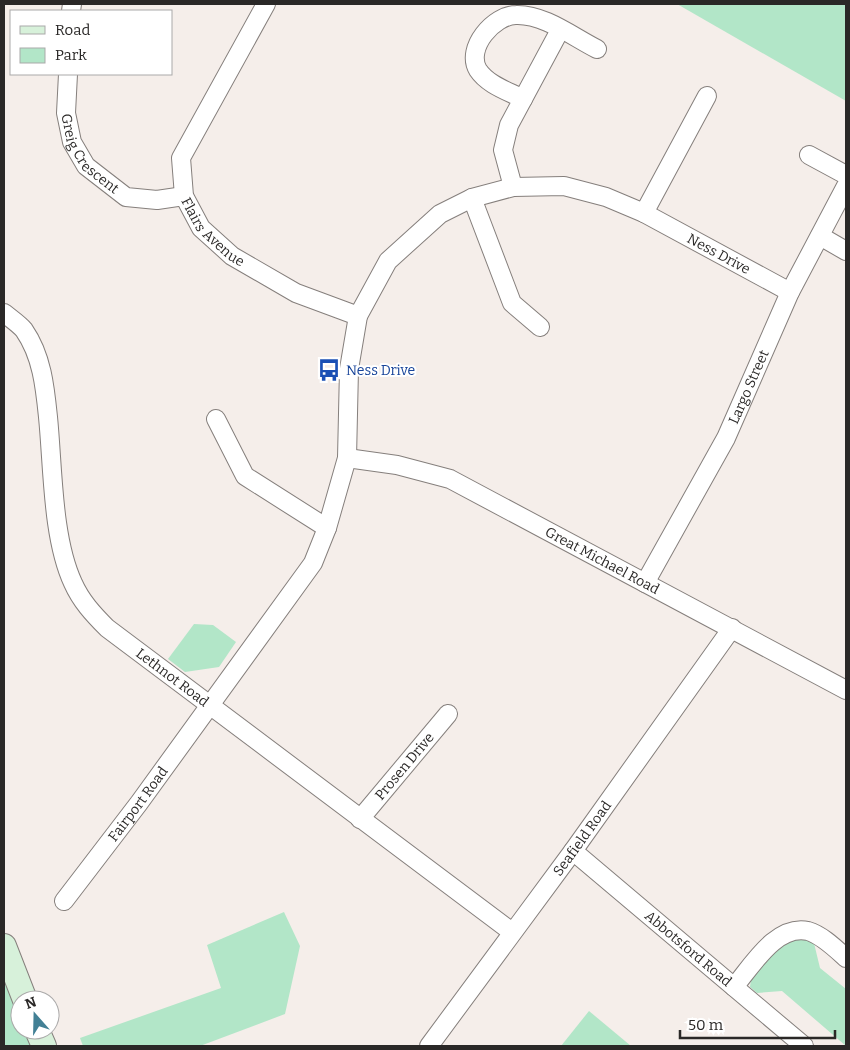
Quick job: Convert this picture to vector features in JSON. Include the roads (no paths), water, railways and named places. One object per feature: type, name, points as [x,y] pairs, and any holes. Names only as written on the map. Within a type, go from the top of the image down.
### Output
[{"type":"street","name":"Flairs Avenue","points":[[266,4],[181,158],[184,196],[201,228],[232,256],[296,293],[358,316]]},
{"type":"street","points":[[523,98],[486,80],[477,68],[475,60],[479,40],[495,21],[515,14],[535,17],[597,49]]},
{"type":"street","points":[[513,187],[503,150],[509,125],[560,30]]},
{"type":"street","name":"Greig Crescent","points":[[68,75],[66,113],[72,142],[86,166],[126,197],[157,200],[184,196]]},
{"type":"street","points":[[644,213],[707,96]]},
{"type":"street","points":[[808,155],[846,175]]},
{"type":"street","name":"Ness Drive","points":[[210,706],[313,563],[327,528],[346,458],[349,370],[358,316],[388,261],[440,214],[472,198],[513,187],[564,186],[606,196],[644,213],[790,292]]},
{"type":"street","name":"Largo Street","points":[[645,583],[726,438],[790,292],[846,186]]},
{"type":"street","points":[[472,198],[512,303],[540,328]]},
{"type":"street","points":[[820,236],[846,251]]},
{"type":"street","name":"Lethnot Road","points":[[4,313],[23,329],[37,354],[45,382],[63,557],[72,582],[86,606],[107,628],[512,932]]},
{"type":"street","points":[[216,420],[245,476],[327,528]]},
{"type":"street","name":"Great Michael Road","points":[[346,458],[397,465],[450,479],[846,690]]},
{"type":"street","name":"Seafield Road","points":[[429,1046],[574,851],[732,628]]},
{"type":"street","name":"Fairport Road","points":[[64,901],[139,804],[210,706]]},
{"type":"street","name":"Prosen Drive","points":[[360,819],[448,714]]},
{"type":"street","name":"Abbotsford Road","points":[[574,851],[804,1046]]},
{"type":"street","points":[[734,987],[776,939],[791,931],[809,931],[829,943],[846,958]]},
{"type":"street","points":[[4,946],[21,990]]},
{"type":"place","name":"Ness Drive","points":[[329,370]]}]
